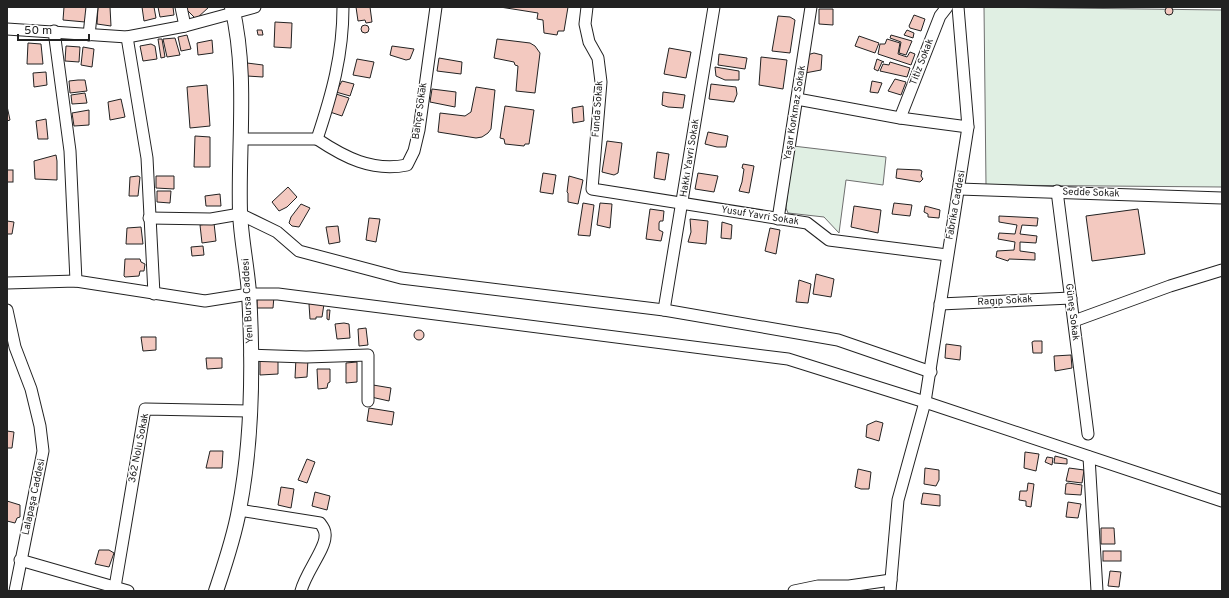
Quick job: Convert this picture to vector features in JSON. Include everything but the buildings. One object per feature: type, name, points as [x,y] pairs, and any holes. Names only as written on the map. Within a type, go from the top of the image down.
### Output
[{"type":"main road","name":"Yeni Bursa Caddesi","points":[[216,591],[227,558],[239,510],[247,453],[249,412],[249,294],[240,214],[242,79],[233,10]]},
{"type":"street","points":[[90,34],[92,7]]},
{"type":"street","points":[[181,7],[185,26]]},
{"type":"street","points":[[7,29],[127,37],[185,26],[233,10],[254,7]]},
{"type":"street","points":[[240,139],[317,139],[332,92],[343,36],[343,7]]},
{"type":"street","name":"Bahçe Sokak","points":[[317,139],[342,156],[391,168],[407,165],[414,151],[419,130],[436,7]]},
{"type":"street","name":"Funda Sokak","points":[[588,7],[585,24],[590,42],[598,58],[601,82],[592,189]]},
{"type":"street","name":"Hakkı Yavri Sokak","points":[[664,310],[683,204],[714,7]]},
{"type":"street","name":"Yaşar Korkmaz Sokak","points":[[778,219],[811,7]]},
{"type":"street","name":"Titiz Sokak","points":[[900,118],[940,16],[947,7]]},
{"type":"street","name":"Fabrika Caddesi","points":[[891,586],[898,500],[925,402],[931,372],[947,255],[968,127],[958,7]]},
{"type":"street","points":[[54,31],[70,151],[76,281]]},
{"type":"street","points":[[127,37],[147,158],[154,294]]},
{"type":"street","points":[[797,99],[900,118],[968,127]]},
{"type":"street","name":"Yusuf Yavri Sokak","points":[[592,189],[807,223],[829,240],[947,255]]},
{"type":"street","name":"Sedde Sokak","points":[[959,189],[1057,191],[1222,198]]},
{"type":"street","name":"Güneş Sokak","points":[[1057,191],[1088,434]]},
{"type":"street","points":[[149,218],[211,219],[240,214],[277,232],[299,251],[387,275],[664,310],[838,340],[931,372]]},
{"type":"street","points":[[1074,321],[1170,286],[1222,270]]},
{"type":"street","points":[[7,282],[76,281],[205,301],[249,294],[278,294],[788,359],[925,402],[1222,501]]},
{"type":"street","name":"Ragıp Sokak","points":[[940,304],[1070,298]]},
{"type":"street","name":"Lalapaşa Caddesi","points":[[7,310],[16,347],[31,389],[40,426],[43,451],[15,591]]},
{"type":"street","points":[[250,355],[306,357],[368,355],[368,401]]},
{"type":"street","name":"362 Nolu Sokak","points":[[115,587],[145,409],[249,412]]},
{"type":"street","points":[[1089,457],[1098,591]]},
{"type":"street","points":[[239,510],[320,523],[325,532],[325,541],[309,570],[301,591]]},
{"type":"street","points":[[20,560],[128,591]]},
{"type":"street","points":[[794,591],[818,586],[891,586]]},
{"type":"green space","points":[[984,7],[1222,10],[1222,187],[986,185]]},
{"type":"green space","points":[[793,146],[886,157],[883,185],[846,180],[839,233],[824,217],[788,213],[786,208]]}]
